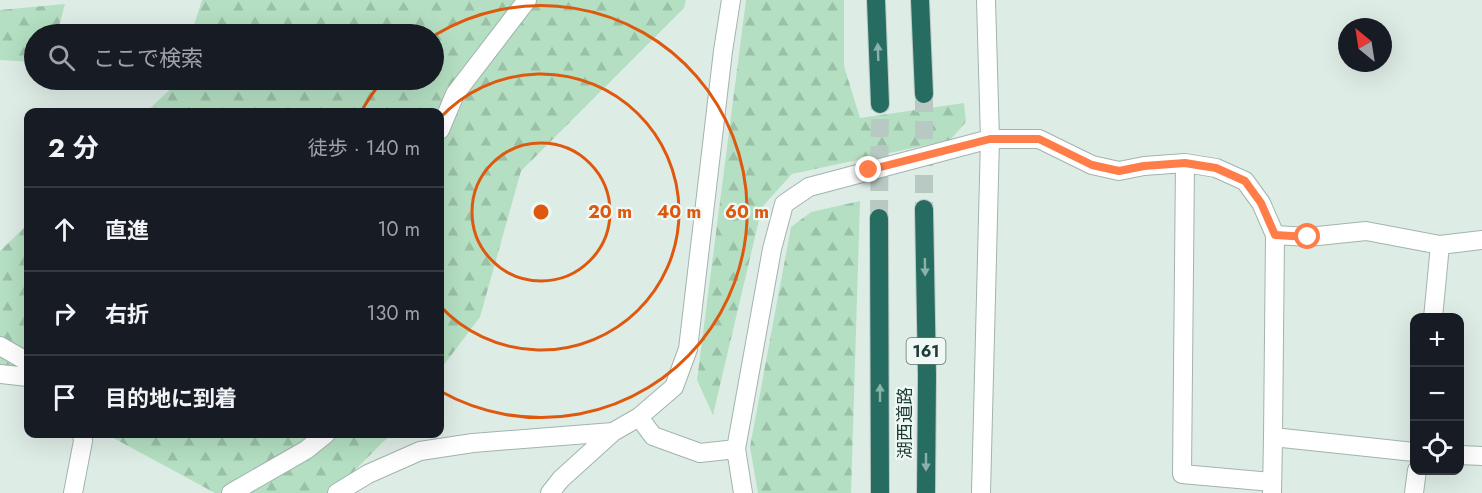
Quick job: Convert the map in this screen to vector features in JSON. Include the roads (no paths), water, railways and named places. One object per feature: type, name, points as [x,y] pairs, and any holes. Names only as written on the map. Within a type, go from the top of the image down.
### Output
[{"type":"highway","points":[[876,0],[880,104]]},
{"type":"highway","points":[[920,0],[924,93]]},
{"type":"highway","name":"湖西道路","points":[[924,209],[927,375],[926,493]]},
{"type":"highway","name":"湖西道路","points":[[879,218],[879,493]]},
{"type":"street","points":[[444,120],[455,94],[527,0]]},
{"type":"street","points":[[550,493],[561,479],[613,432],[639,417],[674,387],[688,349],[731,0]]},
{"type":"street","points":[[981,493],[990,139],[986,0]]},
{"type":"street","points":[[743,493],[736,449],[772,249],[784,204],[809,187],[990,139],[1039,139],[1092,165],[1119,171],[1144,166],[1185,163],[1216,168],[1245,181],[1261,203],[1275,235],[1272,487],[1182,474],[1185,163]]},
{"type":"street","points":[[1275,235],[1308,237],[1366,231],[1440,245],[1482,240]]},
{"type":"street","points":[[1433,313],[1440,245]]},
{"type":"street","points":[[0,346],[24,360]]},
{"type":"street","points":[[0,374],[24,377]]},
{"type":"street","points":[[639,417],[653,436],[700,453],[736,449]]},
{"type":"street","points":[[337,493],[368,474],[420,451],[473,443],[613,432]]},
{"type":"street","points":[[1273,437],[1410,452]]},
{"type":"street","points":[[73,493],[83,438]]},
{"type":"street","points":[[231,493],[306,450],[321,438]]},
{"type":"street","points":[[1464,454],[1482,456]]},
{"type":"street","points":[[1414,493],[1416,475]]},
{"type":"tunnel","points":[[924,94],[924,209]]},
{"type":"tunnel","points":[[879,218],[880,104]]}]
